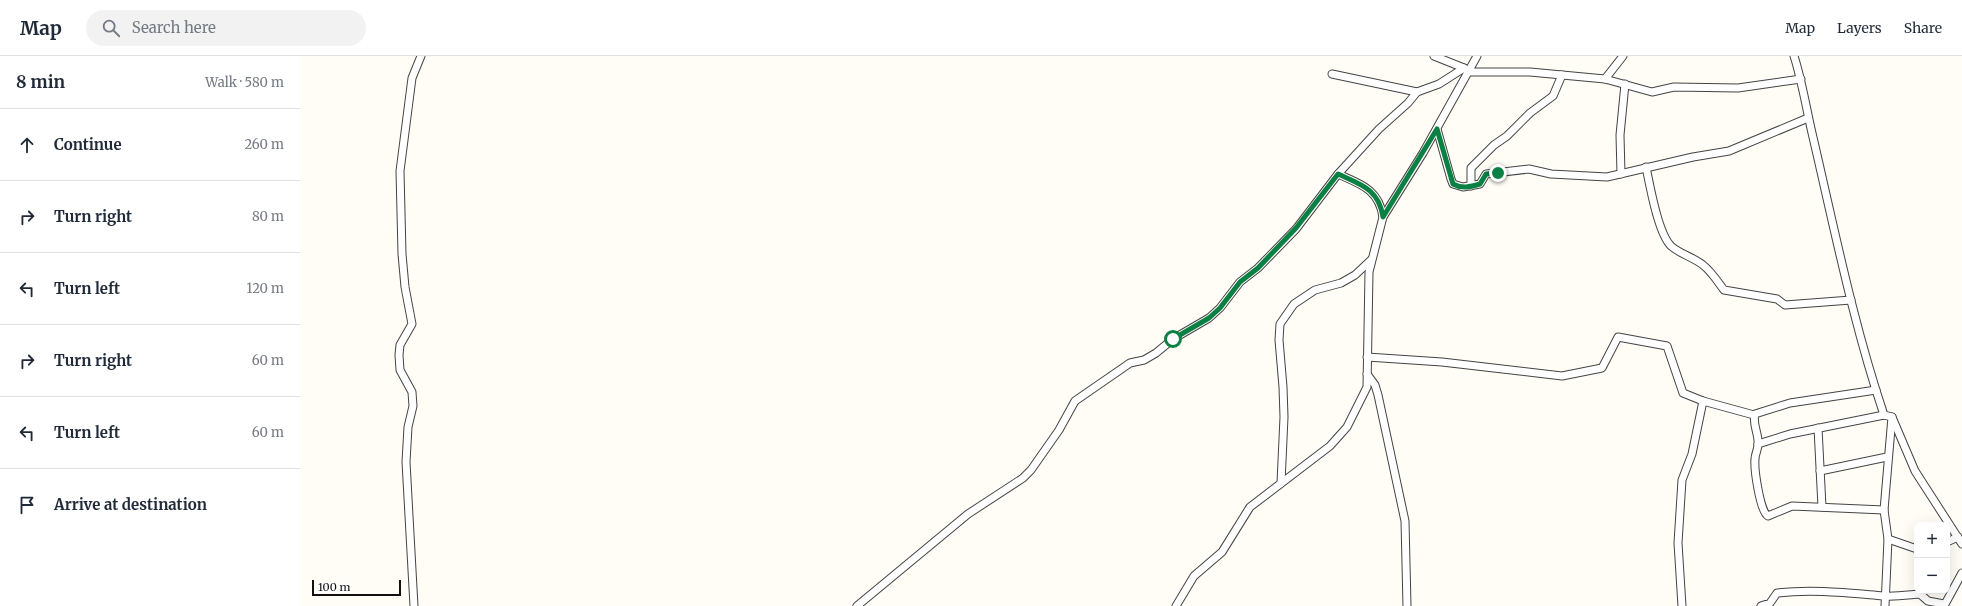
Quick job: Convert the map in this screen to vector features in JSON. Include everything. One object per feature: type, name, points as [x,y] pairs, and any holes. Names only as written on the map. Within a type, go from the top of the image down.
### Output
[{"type":"street","points":[[414,606],[406,462],[408,427],[413,406],[412,392],[400,370],[399,355],[400,345],[412,324],[406,298],[402,260],[400,171],[412,78],[421,56]]},
{"type":"street","points":[[1434,56],[1467,70],[1530,72],[1605,79],[1652,92],[1674,87],[1738,88],[1801,79]]},
{"type":"street","points":[[1176,606],[1194,576],[1222,552],[1250,507],[1330,446],[1347,427],[1365,393],[1367,374],[1368,272],[1383,217],[1437,129],[1467,70],[1477,56]]},
{"type":"street","points":[[1605,79],[1623,56]]},
{"type":"street","points":[[1794,56],[1801,79],[1808,118],[1851,300],[1884,415]]},
{"type":"street","points":[[857,606],[968,514],[1023,478],[1032,470],[1059,430],[1075,401],[1130,363],[1144,360],[1156,353],[1173,339],[1209,318],[1220,308],[1240,282],[1258,268],[1296,228],[1338,174],[1379,129],[1408,103],[1417,92],[1439,84],[1467,70]]},
{"type":"street","points":[[1332,74],[1417,92]]},
{"type":"street","points":[[1471,186],[1471,168],[1530,113],[1553,96],[1562,75]]},
{"type":"street","points":[[1621,174],[1620,136],[1625,84]]},
{"type":"street","points":[[1437,129],[1453,184],[1463,187],[1480,184],[1486,174],[1529,169],[1585,177],[1607,177],[1646,167],[1729,151],[1808,118]]},
{"type":"street","points":[[1646,167],[1655,208],[1666,239],[1670,245],[1684,255],[1703,265],[1724,290],[1777,299],[1785,305],[1851,300]]},
{"type":"street","points":[[1471,168],[1480,184]]},
{"type":"street","points":[[1338,174],[1360,182],[1367,188],[1381,206],[1383,217]]},
{"type":"street","points":[[1281,484],[1284,417],[1279,340],[1280,324],[1294,304],[1315,290],[1346,280],[1355,275],[1371,260]]},
{"type":"street","points":[[1367,357],[1442,362],[1562,376],[1602,368],[1618,337],[1667,346],[1683,393],[1703,401],[1754,415],[1790,403],[1876,390]]},
{"type":"street","points":[[1367,374],[1375,385],[1378,395],[1396,486],[1405,521],[1407,606]]},
{"type":"street","points":[[1682,606],[1678,543],[1682,480],[1692,454],[1703,401]]},
{"type":"street","points":[[1754,415],[1758,444],[1755,465],[1761,505],[1765,514],[1768,516],[1792,506],[1822,506],[1884,510]]},
{"type":"street","points":[[1758,444],[1818,428],[1884,415],[1892,417]]},
{"type":"street","points":[[1885,606],[1888,539],[1884,510],[1887,458],[1892,417]]},
{"type":"street","points":[[1892,417],[1915,470],[1962,544]]},
{"type":"street","points":[[1818,428],[1822,506]]},
{"type":"street","points":[[1820,471],[1887,458]]},
{"type":"street","points":[[1950,541],[1958,537]]},
{"type":"street","points":[[1888,539],[1914,548]]},
{"type":"street","points":[[1761,606],[1770,603],[1776,593],[1802,590],[1833,591],[1885,596],[1920,594],[1928,601],[1944,605],[1962,572]]},
{"type":"route","points":[[1173,339],[1209,318],[1220,308],[1230,297],[1240,282],[1258,268],[1296,228],[1338,174],[1360,182],[1367,188],[1381,206],[1383,217],[1437,129],[1453,184],[1463,187],[1480,184],[1486,174],[1498,173]]}]
